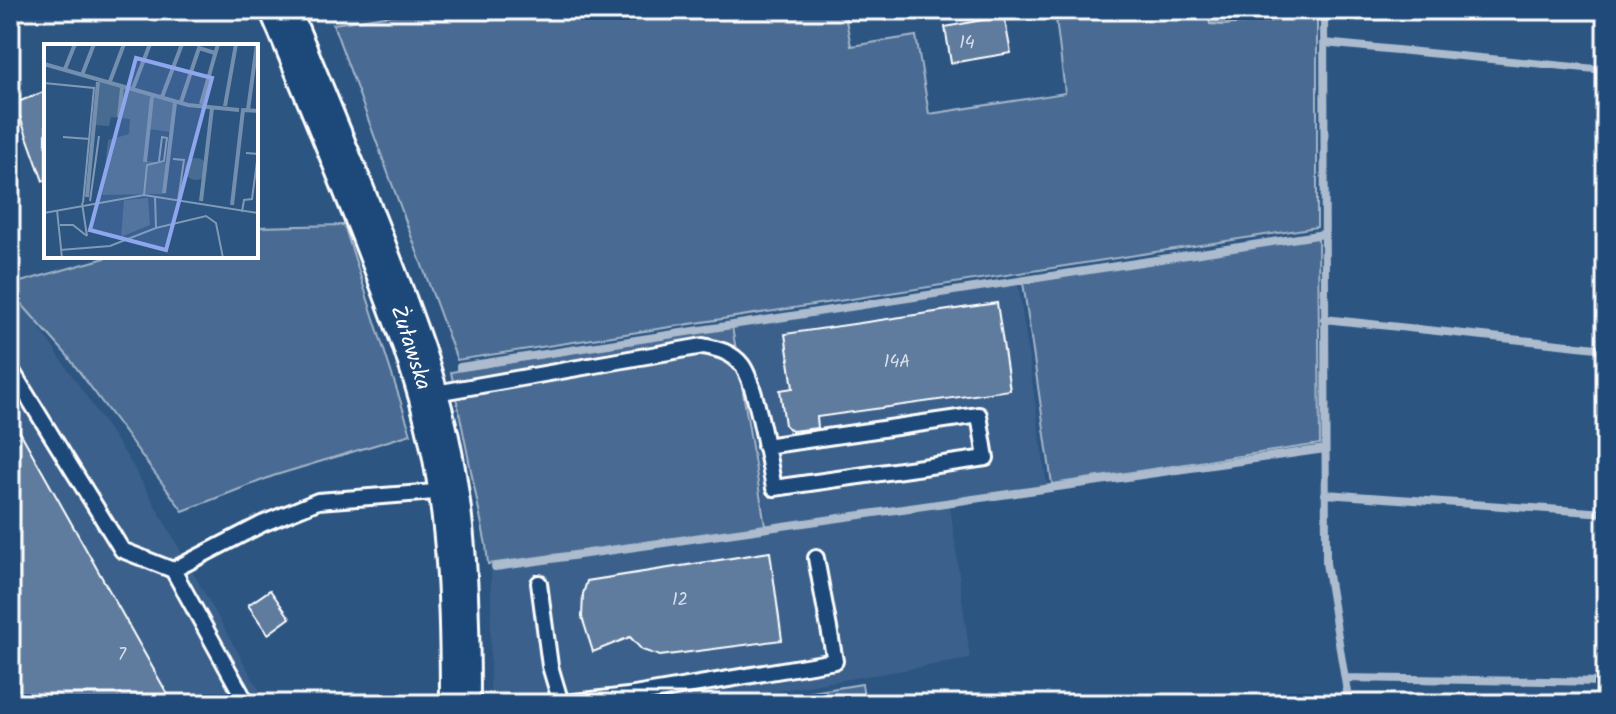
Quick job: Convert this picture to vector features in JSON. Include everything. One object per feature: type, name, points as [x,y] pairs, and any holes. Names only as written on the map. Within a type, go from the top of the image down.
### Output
[{"type":"street","name":"Żuławska","points":[[280,10],[402,313],[428,394],[456,545],[460,704]]},
{"type":"lane","points":[[428,394],[703,346],[726,351],[743,365],[756,401],[765,446],[774,488],[986,458],[979,415],[765,446]]},
{"type":"lane","points":[[10,368],[122,550],[173,570],[247,704]]},
{"type":"lane","points":[[173,570],[262,524],[318,501],[448,491]]},
{"type":"lane","points":[[539,583],[558,704],[628,696],[835,661],[816,558]]},
{"type":"shaded area","points":[[424,10],[844,10],[851,46],[916,36],[929,114],[1065,93],[1055,10],[1317,10],[1317,227],[457,360],[333,24]]},
{"type":"shaded area","points":[[1207,10],[1276,10],[1277,18],[1271,21],[1210,24]]},
{"type":"shaded area","points":[[344,225],[411,434],[273,476],[183,511],[66,354],[10,291],[10,285],[105,258],[258,258],[258,227]]},
{"type":"shaded area","points":[[1318,237],[1320,444],[1052,484],[1023,282]]},
{"type":"shaded area","points":[[1018,282],[1047,486],[767,524],[734,326]]},
{"type":"shaded area","points":[[10,284],[130,461],[267,704],[10,704]]},
{"type":"shaded area","points":[[732,326],[765,525],[488,564],[451,372]]},
{"type":"shaded area","points":[[950,505],[970,659],[696,704],[490,704],[491,571]]},
{"type":"shaded area","points":[[862,684],[865,704],[739,704]]},
{"type":"building","points":[[1004,16],[1011,53],[951,63],[945,27]]},
{"type":"building","points":[[44,92],[44,181],[43,181],[15,103]]},
{"type":"building","points":[[997,303],[1010,390],[817,417],[818,428],[792,431],[785,425],[780,390],[793,388],[785,334]]},
{"type":"building","points":[[10,414],[173,704],[10,704]]},
{"type":"building","points":[[770,552],[782,640],[660,656],[642,650],[630,637],[593,652],[582,617],[587,581]]},
{"type":"building","points":[[270,590],[290,618],[268,634],[248,605]]},
{"type":"waterway","points":[[1324,10],[1326,563],[1349,704]]},
{"type":"waterway","points":[[1324,43],[1606,70]]},
{"type":"waterway","points":[[460,367],[1324,234]]},
{"type":"waterway","points":[[1324,319],[1606,349]]},
{"type":"waterway","points":[[495,567],[1325,449]]},
{"type":"waterway","points":[[1325,494],[1606,513]]},
{"type":"waterway","points":[[1345,678],[1606,682]]}]
